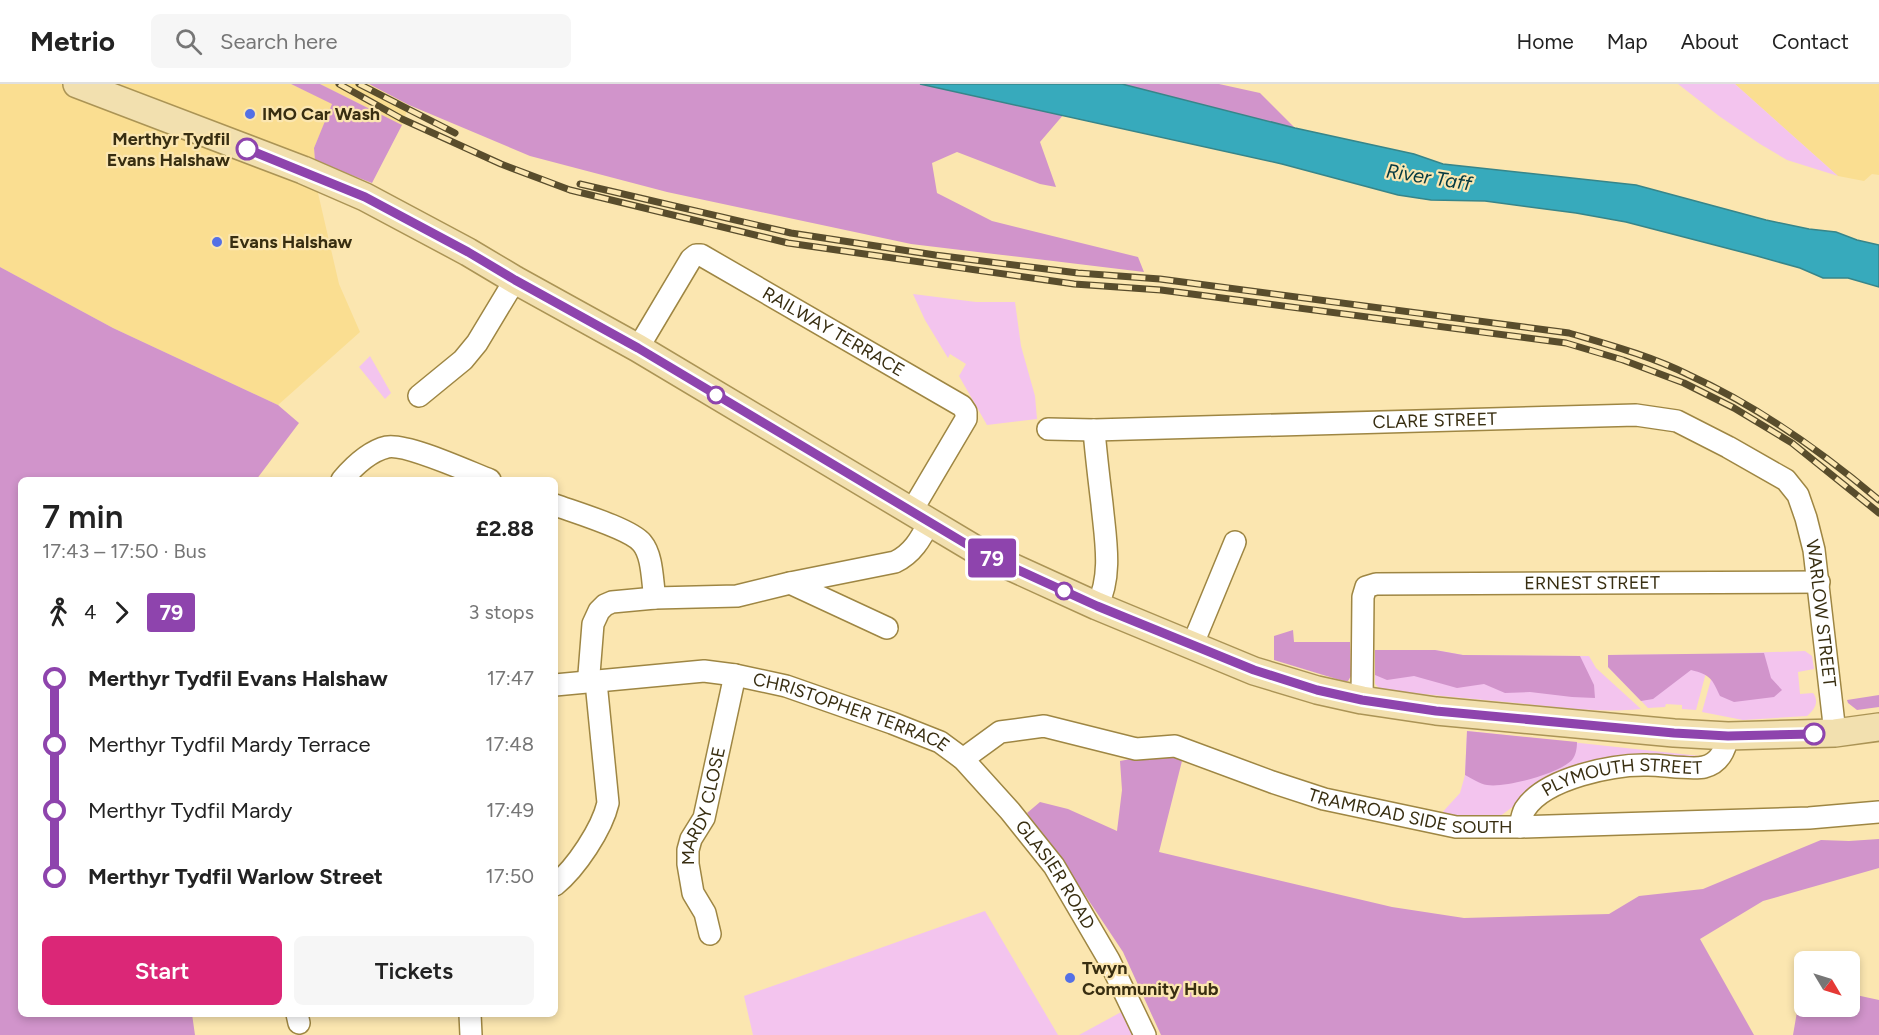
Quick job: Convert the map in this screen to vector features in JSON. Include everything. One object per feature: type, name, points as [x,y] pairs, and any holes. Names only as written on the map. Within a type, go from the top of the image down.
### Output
[{"type":"main road","name":"PLYMOUTH STREET","points":[[77,84],[303,170],[365,197],[638,348],[983,554],[1097,606],[1254,670],[1317,690],[1362,700],[1436,711],[1674,733],[1728,736],[1835,734],[1879,727]]},
{"type":"street","name":"RAILWAY TERRACE","points":[[638,348],[691,259],[696,255],[701,255],[962,406],[966,412],[966,418],[920,517]]},
{"type":"street","points":[[418,396],[463,360],[477,343],[515,280]]},
{"type":"street","name":"CLARE STREET","points":[[1048,429],[1094,430],[1636,415],[1677,421],[1786,480],[1798,495]]},
{"type":"street","points":[[1094,430],[1106,546],[1106,577],[1103,594],[1097,606]]},
{"type":"street","points":[[345,477],[373,453],[387,447],[403,447],[482,477]]},
{"type":"street","name":"WARLOW STREET","points":[[1798,495],[1814,550],[1819,582],[1835,734]]},
{"type":"street","points":[[558,506],[631,534],[642,542],[648,554],[654,598]]},
{"type":"street","points":[[558,883],[591,841],[606,814],[608,803],[594,682],[589,674],[593,624],[599,611],[612,603],[654,598],[737,596],[895,562],[911,552],[920,517]]},
{"type":"street","points":[[1192,646],[1235,542]]},
{"type":"street","name":"ERNEST STREET","points":[[1362,700],[1363,597],[1366,587],[1376,584],[1819,582]]},
{"type":"street","points":[[790,583],[887,628]]},
{"type":"street","name":"CHRISTOPHER TERRACE","points":[[558,685],[704,671],[735,675],[786,686],[892,723],[940,742],[963,759]]},
{"type":"street","name":"MARDY CLOSE","points":[[710,934],[705,913],[693,893],[688,850],[691,839],[704,818],[735,675]]},
{"type":"street","name":"TRAMROAD SIDE SOUTH","points":[[963,759],[1000,732],[1044,726],[1136,749],[1175,746],[1324,799],[1456,827],[1809,818],[1879,812]]},
{"type":"street","name":"PLYMOUTH STREET","points":[[1520,827],[1524,810],[1536,797],[1564,782],[1589,772],[1608,768],[1647,764],[1703,767],[1718,760],[1725,749],[1728,736]]},
{"type":"street","name":"GLASIER ROAD","points":[[963,759],[1010,811],[1054,866],[1109,960],[1145,1035]]},
{"type":"street","points":[[470,1017],[471,1035]]},
{"type":"shaded area","points":[[0,84],[291,84],[333,103],[314,148],[318,193],[339,284],[360,332],[278,405],[113,328],[0,267]]},
{"type":"shaded area","points":[[291,84],[320,84],[402,125],[372,183],[315,161],[314,148],[332,104]]},
{"type":"shaded area","points":[[320,84],[369,84],[409,105],[402,125]]},
{"type":"shaded area","points":[[369,84],[920,84],[1064,114],[1040,142],[1056,187],[1040,184],[957,152],[932,163],[937,193],[992,221],[1138,257],[1144,272],[911,244],[667,192],[530,156],[409,105]]},
{"type":"shaded area","points":[[1122,84],[1219,84],[1260,93],[1295,128]]},
{"type":"shaded area","points":[[1678,84],[1735,84],[1838,176],[1787,160],[1719,116]]},
{"type":"shaded area","points":[[1735,84],[1879,84],[1879,175],[1872,174],[1864,181],[1838,176]]},
{"type":"shaded area","points":[[0,267],[113,328],[278,405],[299,423],[258,477],[18,477],[18,1017],[192,1017],[195,1035],[0,1035]]},
{"type":"shaded area","points":[[913,294],[976,302],[1015,302],[1021,346],[1035,396],[1037,419],[987,425],[959,376],[966,364],[950,354],[948,358],[925,320]]},
{"type":"shaded area","points":[[370,356],[391,393],[385,399],[359,367]]},
{"type":"shaded area","points":[[1293,630],[1294,642],[1350,642],[1351,676],[1348,681],[1274,660],[1274,636]]},
{"type":"shaded area","points":[[1375,650],[1435,650],[1463,655],[1589,656],[1596,668],[1641,709],[1583,710],[1380,689],[1375,684]]},
{"type":"shaded area","points":[[1375,650],[1435,650],[1463,655],[1580,656],[1594,685],[1595,698],[1530,692],[1505,693],[1484,684],[1457,688],[1414,676],[1387,680],[1375,675]]},
{"type":"shaded area","points":[[1805,651],[1812,656],[1814,669],[1798,672],[1800,694],[1813,693],[1816,700],[1814,708],[1807,716],[1743,720],[1702,712],[1718,654]]},
{"type":"shaded area","points":[[1764,653],[1771,678],[1782,690],[1774,697],[1734,702],[1720,696],[1707,676],[1691,670],[1653,699],[1641,701],[1608,667],[1608,655]]},
{"type":"shaded area","points":[[1711,654],[1696,710],[1682,709],[1682,705],[1666,704],[1665,707],[1648,708],[1608,667],[1608,655]]},
{"type":"shaded area","points":[[1879,695],[1879,707],[1857,710],[1847,700]]},
{"type":"shaded area","points":[[1467,731],[1702,758],[1538,788],[1499,817],[1439,816],[1460,793],[1465,775]]},
{"type":"shaded area","points":[[1467,731],[1577,742],[1572,760],[1555,770],[1519,782],[1487,785],[1465,775]]},
{"type":"shaded area","points":[[1141,757],[1183,757],[1159,852],[1392,907],[1464,918],[1609,914],[1639,896],[1703,889],[1821,840],[1879,839],[1879,868],[1763,901],[1700,939],[1754,1035],[1161,1035],[1123,952],[1027,813],[1040,802],[1068,809],[1117,831],[1122,790],[1120,761]]},
{"type":"shaded area","points":[[985,911],[1058,1035],[753,1035],[744,996]]},
{"type":"shaded area","points":[[1860,996],[1879,1000],[1879,1035],[1793,1035],[1796,1017],[1860,1017]]},
{"type":"shaded area","points":[[1123,1011],[1134,1035],[1079,1035]]},
{"type":"water","name":"River Taff","points":[[920,84],[1122,84],[1295,128],[1414,154],[1443,164],[1636,185],[1766,220],[1836,232],[1879,245],[1879,287],[1848,278],[1823,278],[1800,268],[1626,222],[1485,201],[1431,200],[1398,195],[1282,164]]},
{"type":"railway","points":[[339,84],[402,119],[501,164],[570,190],[788,243],[1074,284],[1161,290],[1566,343],[1623,360],[1684,383],[1734,408],[1792,443],[1879,513]]},
{"type":"railway","points":[[359,84],[455,133]]},
{"type":"railway","points":[[580,184],[791,233],[935,255],[1078,273],[1160,279],[1569,333],[1675,368],[1740,401],[1835,464],[1879,500]]},
{"type":"bus line","name":"79","points":[[247,149],[365,197],[468,252],[638,348],[983,554],[1097,606],[1254,670],[1317,690],[1362,700],[1436,711],[1674,733],[1728,736],[1814,734]]},
{"type":"place","name":"IMO Car Wash","points":[[250,114]]},
{"type":"place","name":"Merthyr Tydfil Evans Halshaw","points":[[247,149]]},
{"type":"place","name":"Evans Halshaw","points":[[217,242]]},
{"type":"place","name":"Twyn Community Hub","points":[[1070,978]]}]
